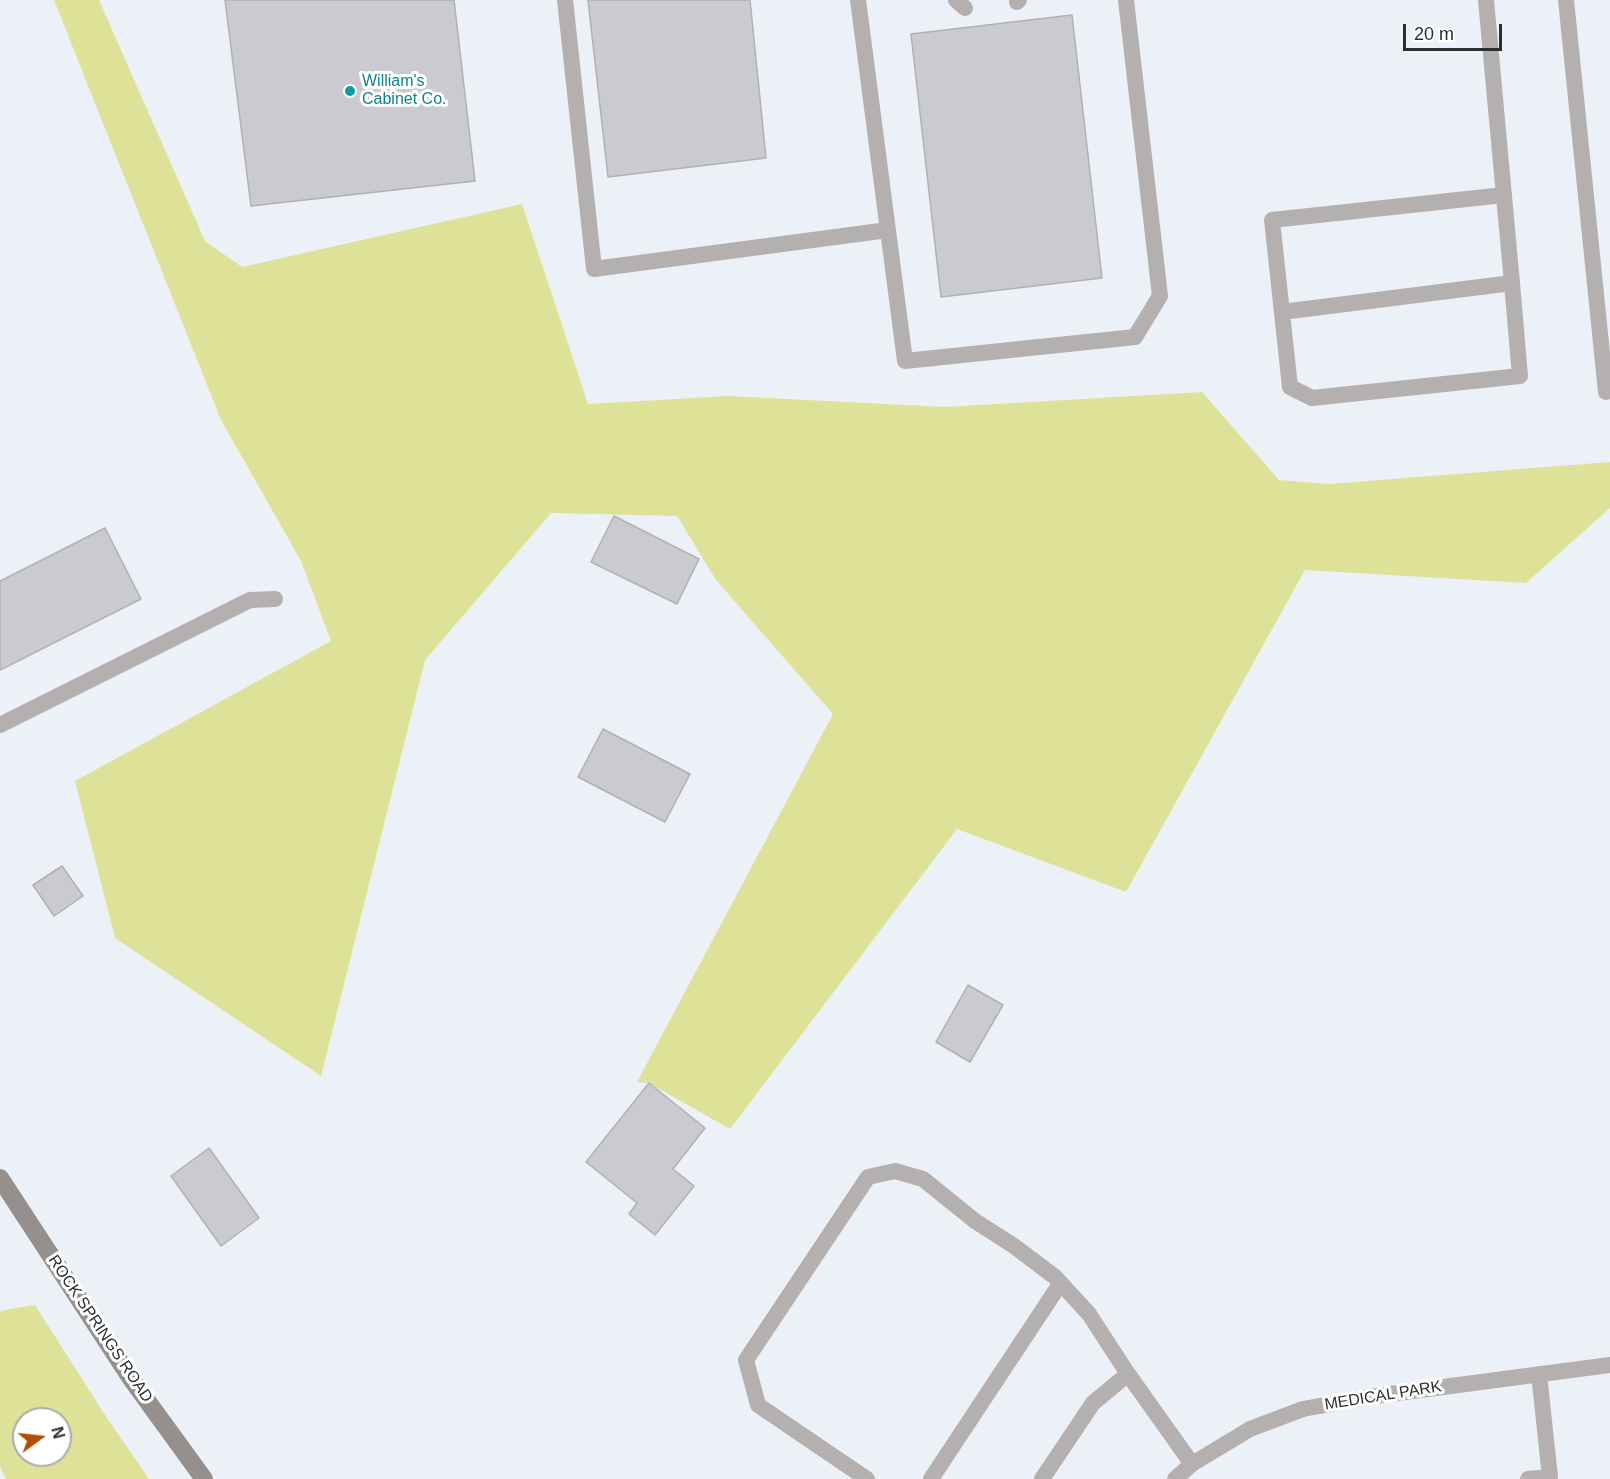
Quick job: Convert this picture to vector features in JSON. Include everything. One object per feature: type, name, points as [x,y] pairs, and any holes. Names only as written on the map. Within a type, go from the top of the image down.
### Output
[{"type":"street","name":"ROCK SPRINGS ROAD","points":[[0,1178],[132,1380],[204,1479]]},
{"type":"lane","points":[[565,0],[594,269],[888,230]]},
{"type":"lane","points":[[858,0],[905,361],[1135,337],[1160,296],[1126,0]]},
{"type":"lane","points":[[1486,0],[1504,195],[1512,283],[1520,376],[1312,398],[1290,387],[1272,220],[1504,195]]},
{"type":"lane","points":[[1566,0],[1606,392],[1610,391]]},
{"type":"lane","points":[[1282,312],[1512,283]]},
{"type":"lane","points":[[0,725],[250,600],[275,599]]},
{"type":"lane","points":[[867,1479],[758,1405],[746,1360],[868,1177],[895,1171],[923,1179],[975,1221],[1047,1271],[1089,1314],[1128,1374],[1192,1464]]},
{"type":"lane","points":[[931,1479],[1060,1284]]},
{"type":"lane","name":"MEDICAL PARK","points":[[1175,1479],[1192,1464],[1250,1429],[1303,1409],[1368,1397],[1610,1365]]},
{"type":"lane","points":[[1042,1479],[1093,1403],[1128,1374]]},
{"type":"lane","points":[[1528,1479],[1550,1477],[1539,1374]]},
{"type":"green space","points":[[54,0],[99,0],[205,241],[242,267],[522,204],[588,404],[728,396],[945,407],[1202,392],[1279,480],[1329,484],[1610,462],[1610,508],[1526,583],[1305,570],[1126,892],[957,829],[730,1129],[649,1083],[637,1082],[833,714],[716,580],[677,516],[551,513],[425,660],[321,1076],[115,938],[75,781],[331,641],[301,561],[221,420]]},
{"type":"green space","points":[[35,1305],[149,1479],[6,1479],[0,1467],[0,1312]]},
{"type":"building","name":"William's Cabinet Co.","points":[[225,0],[454,0],[475,181],[251,206]]},
{"type":"building","points":[[588,0],[750,0],[766,158],[608,177]]},
{"type":"building","points":[[1072,15],[1102,278],[941,297],[911,34]]},
{"type":"building","points":[[614,516],[699,559],[677,604],[591,562]]},
{"type":"building","points":[[105,528],[141,599],[0,670],[0,581]]},
{"type":"building","points":[[603,729],[690,774],[665,822],[578,777]]},
{"type":"building","points":[[62,866],[83,896],[54,916],[33,885]]},
{"type":"building","points":[[968,985],[1003,1005],[970,1062],[936,1042]]},
{"type":"building","points":[[649,1083],[705,1128],[673,1169],[694,1186],[655,1235],[629,1214],[637,1203],[586,1162]]},
{"type":"building","points":[[209,1148],[259,1218],[221,1246],[171,1176]]},
{"type":"place","name":"William's Cabinet Co.","points":[[350,91]]}]
